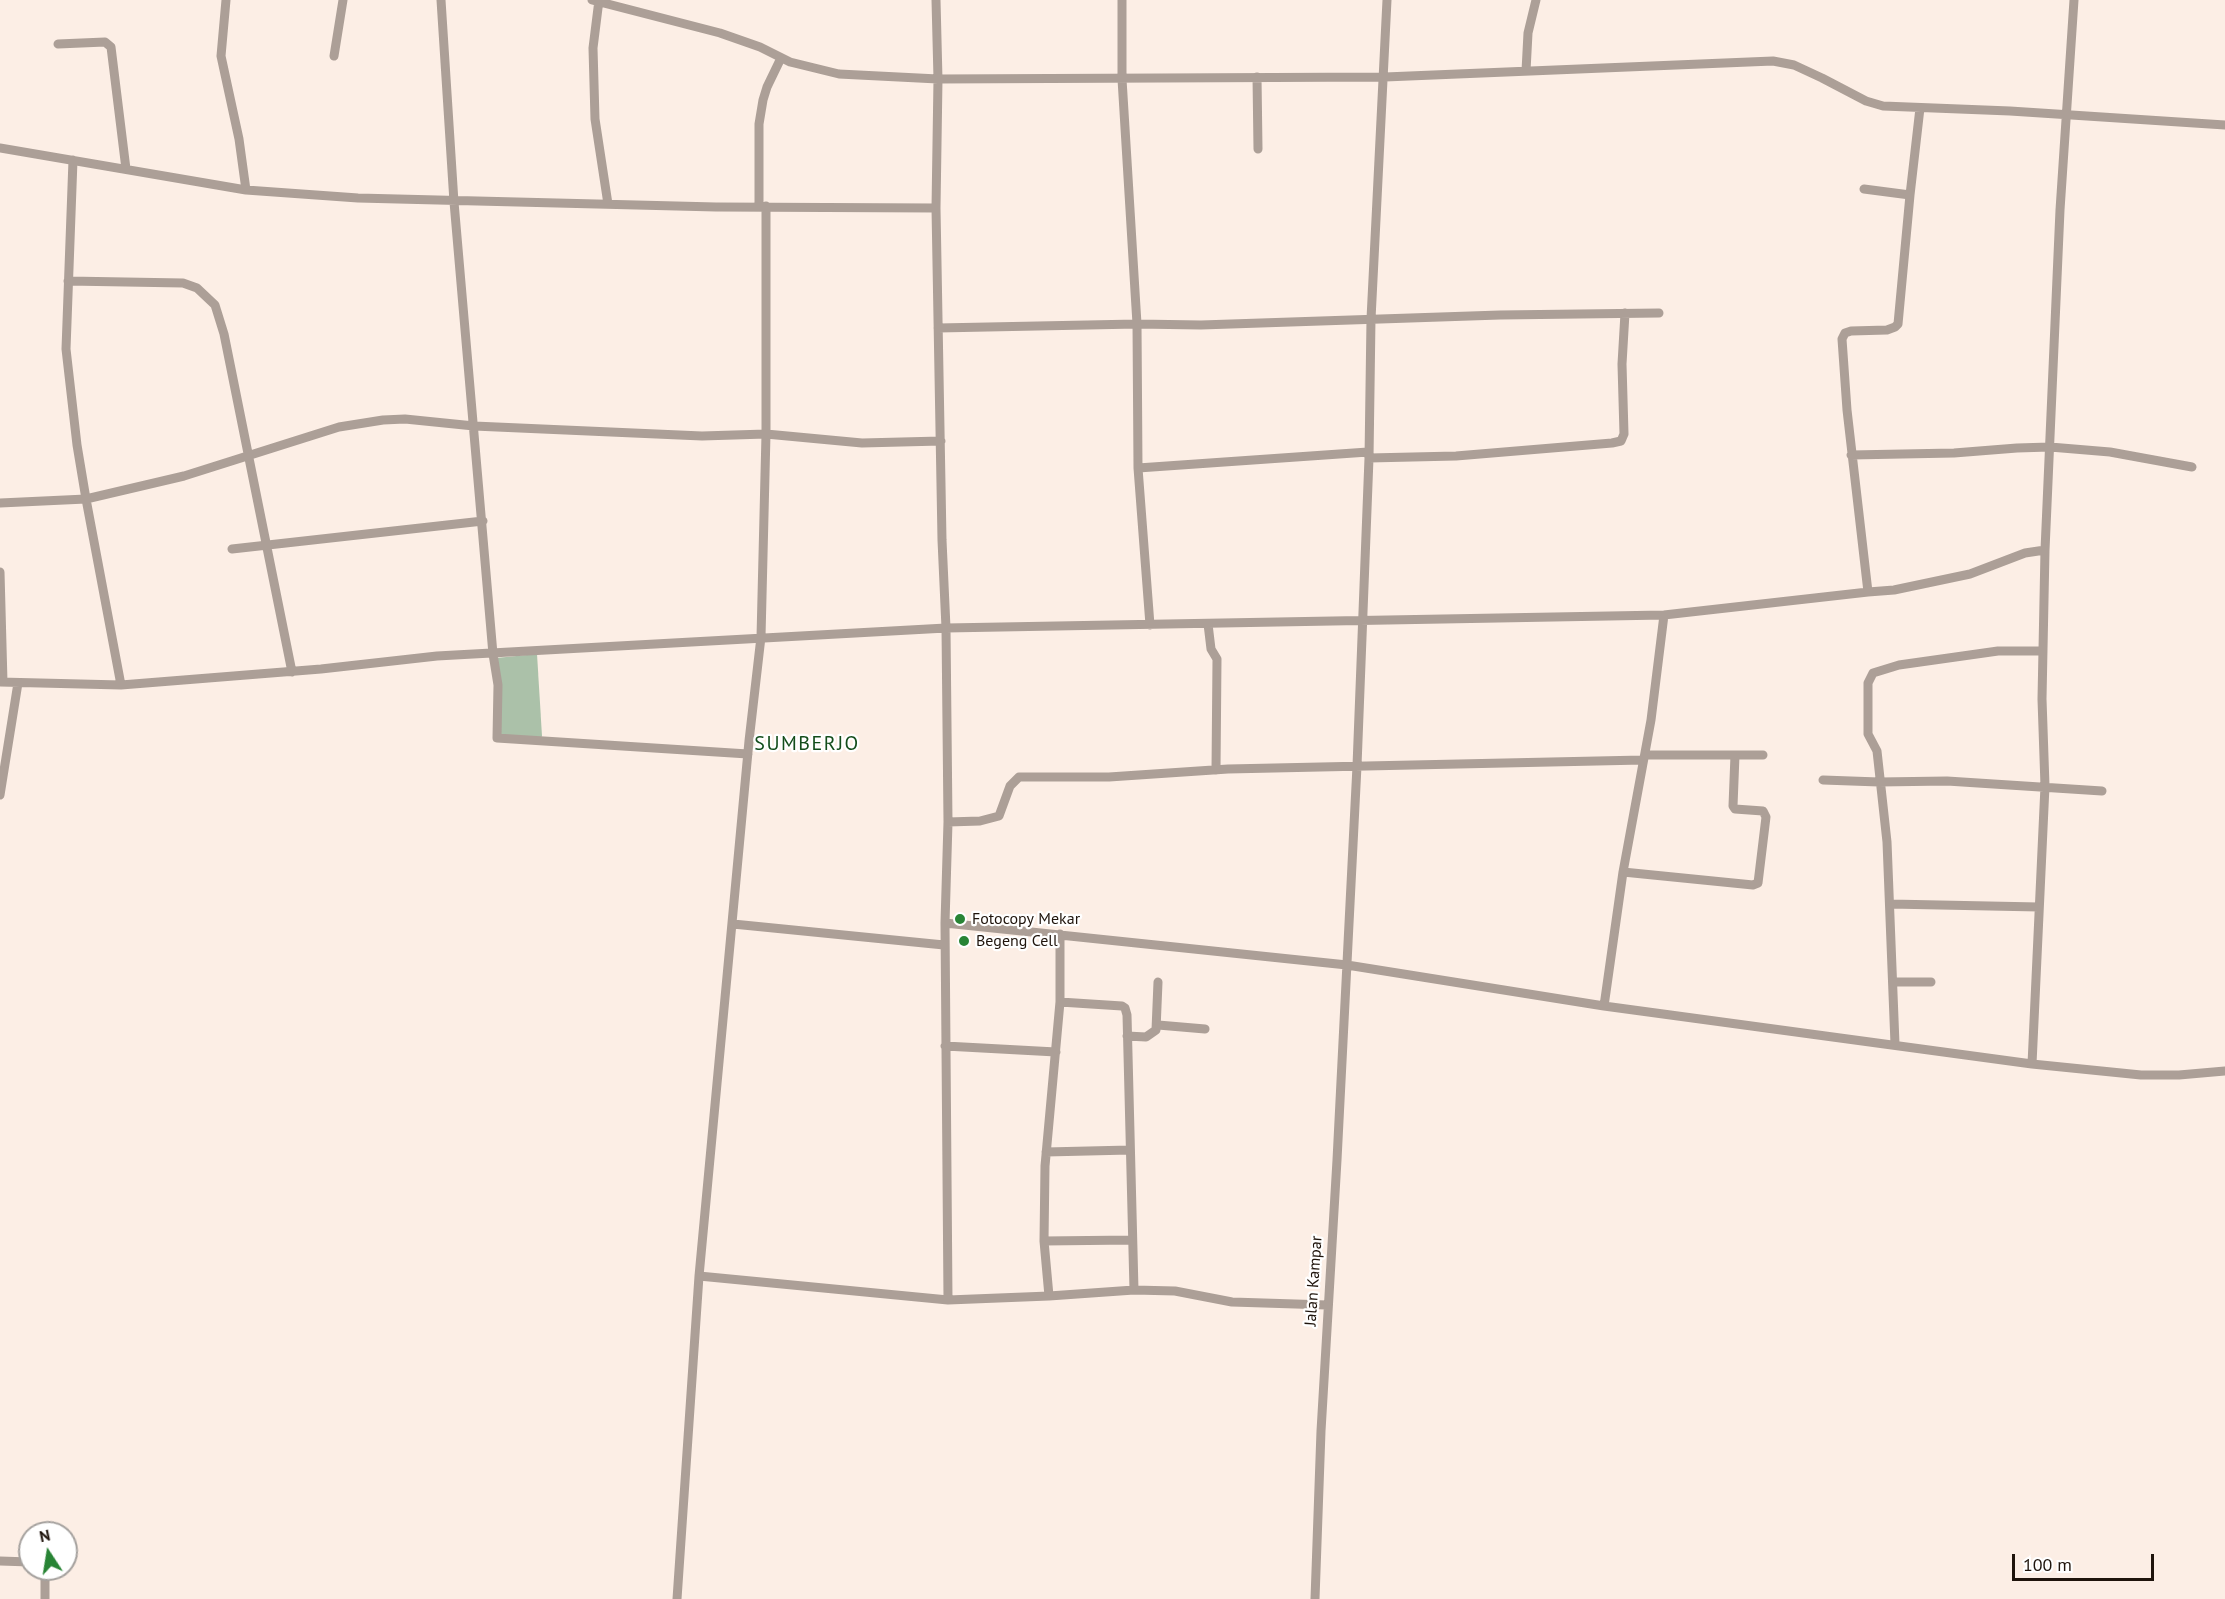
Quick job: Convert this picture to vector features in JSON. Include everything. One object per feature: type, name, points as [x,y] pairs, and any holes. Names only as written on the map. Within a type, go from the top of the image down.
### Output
[{"type":"street","points":[[226,0],[221,56],[239,140],[246,190]]},
{"type":"street","points":[[334,56],[343,0]]},
{"type":"street","points":[[441,0],[454,202],[493,654],[498,685],[497,738],[748,754]]},
{"type":"street","points":[[609,204],[594,118],[593,48],[596,0],[720,33],[759,47],[786,60],[839,74],[939,79],[1385,77],[1773,61],[1794,65],[1873,104],[2225,125]]},
{"type":"street","points":[[936,0],[939,79],[936,207],[948,822],[944,945],[948,1300]]},
{"type":"street","points":[[1122,0],[1122,79],[1137,324],[1138,468],[1150,625]]},
{"type":"street","name":"Jalan Kampar","points":[[1316,1599],[1321,1431],[1357,766],[1371,320],[1385,77],[1387,0]]},
{"type":"street","points":[[1526,71],[1528,33],[1536,0]]},
{"type":"street","points":[[2032,1064],[2045,786],[2042,699],[2045,550],[2065,115],[2074,0]]},
{"type":"street","points":[[58,44],[105,42],[111,47],[126,170]]},
{"type":"street","points":[[677,1599],[699,1276],[760,637],[766,434],[763,206],[759,124],[767,87],[786,60]]},
{"type":"street","points":[[1257,77],[1258,149]]},
{"type":"street","points":[[1868,592],[1851,455],[1843,335],[1851,331],[1887,330],[1898,324],[1920,108]]},
{"type":"street","points":[[0,148],[246,190],[454,202],[936,207]]},
{"type":"street","points":[[73,160],[66,349],[77,445],[121,685]]},
{"type":"street","points":[[1864,189],[1910,195]]},
{"type":"street","points":[[68,281],[183,283],[197,288],[215,306],[224,334],[292,672]]},
{"type":"street","points":[[1138,468],[1368,455],[1456,456],[1621,441],[1624,434],[1622,364],[1625,313]]},
{"type":"street","points":[[938,328],[1201,325],[1659,313]]},
{"type":"street","points":[[0,503],[86,499],[184,476],[336,429],[372,421],[405,419],[474,426],[702,436],[766,434],[862,443],[941,441]]},
{"type":"street","points":[[1851,455],[1954,453],[2050,447],[2110,452],[2192,468]]},
{"type":"street","points":[[232,549],[483,521]]},
{"type":"street","points":[[0,572],[1,682],[121,685],[292,672],[437,656],[946,628],[1664,615],[1894,590],[1970,574],[2025,553],[2045,550]]},
{"type":"street","points":[[1604,1006],[1640,759],[1651,720],[1664,615]]},
{"type":"street","points":[[1208,624],[1211,649],[1218,659],[1216,770]]},
{"type":"street","points":[[1895,1044],[1887,842],[1877,751],[1868,734],[1866,696],[1868,683],[1874,672],[1899,665],[1998,651],[2043,651]]},
{"type":"street","points":[[0,795],[18,683]]},
{"type":"street","points":[[1623,872],[1753,885],[1758,883],[1766,817],[1763,811],[1735,809],[1733,806],[1735,755]]},
{"type":"street","points":[[948,822],[980,821],[999,816],[1010,786],[1019,777],[1109,777],[1216,770],[1764,755]]},
{"type":"street","points":[[1823,780],[1947,781],[2102,791]]},
{"type":"street","points":[[1890,904],[2039,907]]},
{"type":"street","points":[[945,923],[1347,965],[1604,1006],[2032,1064],[2141,1075],[2179,1075],[2225,1071]]},
{"type":"street","points":[[733,924],[944,945]]},
{"type":"street","points":[[1049,1296],[1044,1241],[1046,1152],[1060,1002],[1060,934]]},
{"type":"street","points":[[1127,1036],[1153,1034],[1158,1025],[1158,982]]},
{"type":"street","points":[[1893,982],[1931,982]]},
{"type":"street","points":[[1060,1002],[1122,1006],[1127,1015],[1134,1290]]},
{"type":"street","points":[[1158,1025],[1205,1029]]},
{"type":"street","points":[[945,1046],[1056,1052]]},
{"type":"street","points":[[1046,1152],[1130,1150]]},
{"type":"street","points":[[1044,1241],[1132,1240]]},
{"type":"street","points":[[699,1276],[948,1300],[1134,1290],[1196,1294],[1232,1302],[1328,1305]]},
{"type":"street","points":[[0,1561],[18,1562]]},
{"type":"street","points":[[45,1581],[45,1599]]},
{"type":"green space","points":[[537,654],[542,736],[541,738],[500,735],[496,658]]},
{"type":"place","name":"Fotocopy Mekar","points":[[960,919]]},
{"type":"place","name":"Begeng Cell","points":[[964,941]]},
{"type":"district","name":"SUMBERJO","points":[[807,744]]}]
